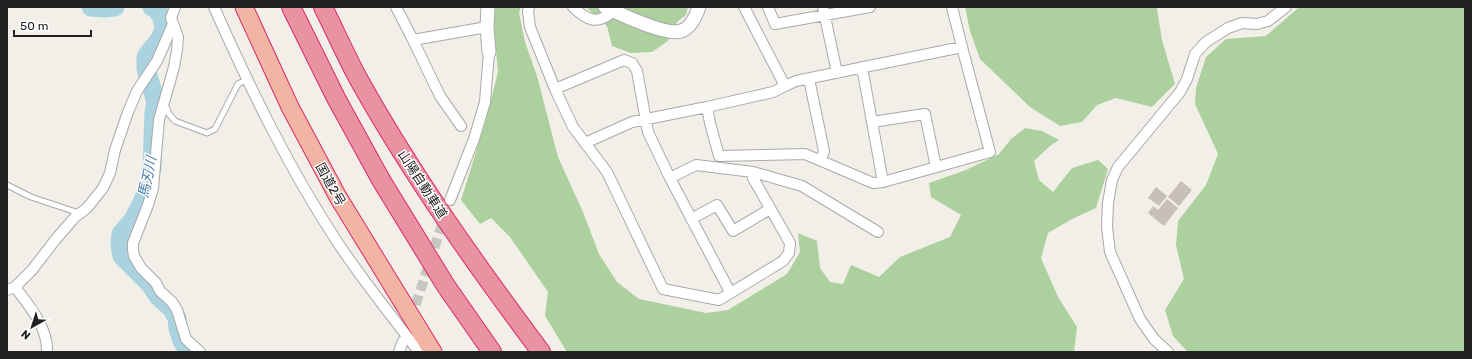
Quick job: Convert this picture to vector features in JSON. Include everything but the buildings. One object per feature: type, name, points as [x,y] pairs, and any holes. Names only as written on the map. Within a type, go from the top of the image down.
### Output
[{"type":"highway","name":"国道2号","points":[[244,7],[290,107],[338,197],[433,352]]},
{"type":"highway","points":[[292,7],[336,98],[381,180],[446,286],[492,352]]},
{"type":"highway","name":"山陽自動車道","points":[[322,7],[358,80],[440,211],[540,352]]},
{"type":"street","points":[[214,7],[246,80],[296,174],[338,243],[419,352]]},
{"type":"street","points":[[396,7],[440,96],[461,126]]},
{"type":"street","points":[[450,200],[474,139],[485,102],[489,52],[487,27],[488,7]]},
{"type":"street","points":[[529,7],[528,12],[530,27],[555,89],[573,127],[606,172],[663,289],[718,300],[783,261],[789,253],[790,243],[753,178],[753,172]]},
{"type":"street","points":[[573,7],[584,17],[596,21],[606,17],[609,9],[667,32],[681,31],[690,25],[696,15],[698,7]]},
{"type":"street","points":[[744,7],[785,86]]},
{"type":"street","points":[[768,7],[775,24],[824,11],[870,7]]},
{"type":"street","points":[[708,107],[710,123],[719,156],[805,154],[873,183],[883,182],[990,152],[952,7]]},
{"type":"street","points":[[1168,352],[1154,338],[1140,319],[1110,252],[1107,227],[1108,203],[1112,180],[1118,167],[1180,92],[1187,79],[1195,54],[1206,42],[1228,28],[1242,23],[1257,24],[1268,22],[1286,7]]},
{"type":"street","points":[[173,8],[171,18],[178,37],[177,50],[159,120],[153,188],[148,206],[133,243],[132,250],[141,268],[156,283],[160,291],[172,302],[177,310],[186,338],[200,352]]},
{"type":"street","points":[[824,11],[837,73]]},
{"type":"street","points":[[47,352],[47,343],[44,332],[34,313],[11,288],[32,270],[56,239],[80,213],[87,208],[103,188],[110,173],[115,150],[128,112],[137,91],[157,61],[173,24]]},
{"type":"street","points":[[412,40],[487,27]]},
{"type":"street","points":[[585,143],[632,122],[773,92],[796,81],[837,73],[862,66],[962,47]]},
{"type":"street","points":[[555,89],[624,60],[632,63],[637,71],[648,132],[691,219],[730,292]]},
{"type":"street","points":[[862,66],[883,182]]},
{"type":"street","points":[[808,79],[824,151],[821,160]]},
{"type":"street","points":[[872,122],[925,114],[936,167]]},
{"type":"street","points":[[670,178],[696,165],[753,172],[802,186],[878,232]]},
{"type":"street","points":[[691,219],[717,206],[733,231],[770,209]]},
{"type":"street","points":[[399,352],[403,341]]},
{"type":"lane","points":[[164,103],[169,114],[175,121],[208,133],[215,129],[238,84],[246,80]]},
{"type":"lane","points":[[7,185],[31,197],[80,213]]},
{"type":"green space","points":[[494,7],[521,7],[519,13],[525,42],[537,76],[558,157],[583,212],[599,254],[617,282],[639,299],[706,313],[728,310],[787,274],[800,252],[798,233],[817,241],[820,268],[830,282],[843,284],[851,265],[879,277],[900,257],[950,237],[961,215],[931,197],[929,183],[966,170],[999,154],[1011,139],[1025,128],[1042,131],[1059,140],[1034,161],[1039,180],[1053,192],[1072,168],[1098,160],[1108,169],[1096,208],[1074,218],[1048,233],[1041,258],[1058,297],[1077,327],[1074,352],[567,352],[545,316],[548,292],[510,237],[491,218],[480,224],[461,200],[486,120],[498,72],[493,17]]},
{"type":"green space","points":[[586,7],[688,7],[686,15],[677,22],[668,41],[652,52],[631,53],[612,46],[607,26]]},
{"type":"green space","points":[[965,7],[1159,7],[1157,9],[1162,40],[1175,84],[1152,107],[1116,98],[1097,105],[1082,122],[1060,126],[1030,107],[980,59],[970,31]]},
{"type":"green space","points":[[1297,7],[1465,7],[1465,352],[1188,352],[1173,336],[1165,310],[1184,279],[1176,245],[1178,221],[1206,185],[1218,154],[1195,104],[1196,88],[1206,57],[1226,39],[1266,36],[1298,8]]},
{"type":"waterway","name":"馬刃川","points":[[91,7],[115,7]]},
{"type":"waterway","name":"馬刃川","points":[[152,7],[156,9],[162,17],[164,29],[160,39],[146,57],[146,69],[156,102],[154,112],[152,168],[147,190],[142,203],[133,220],[121,234],[120,245],[122,256],[150,284],[158,296],[172,309],[177,318],[182,341],[189,352]]},
{"type":"tunnel","points":[[411,319],[450,200]]}]
